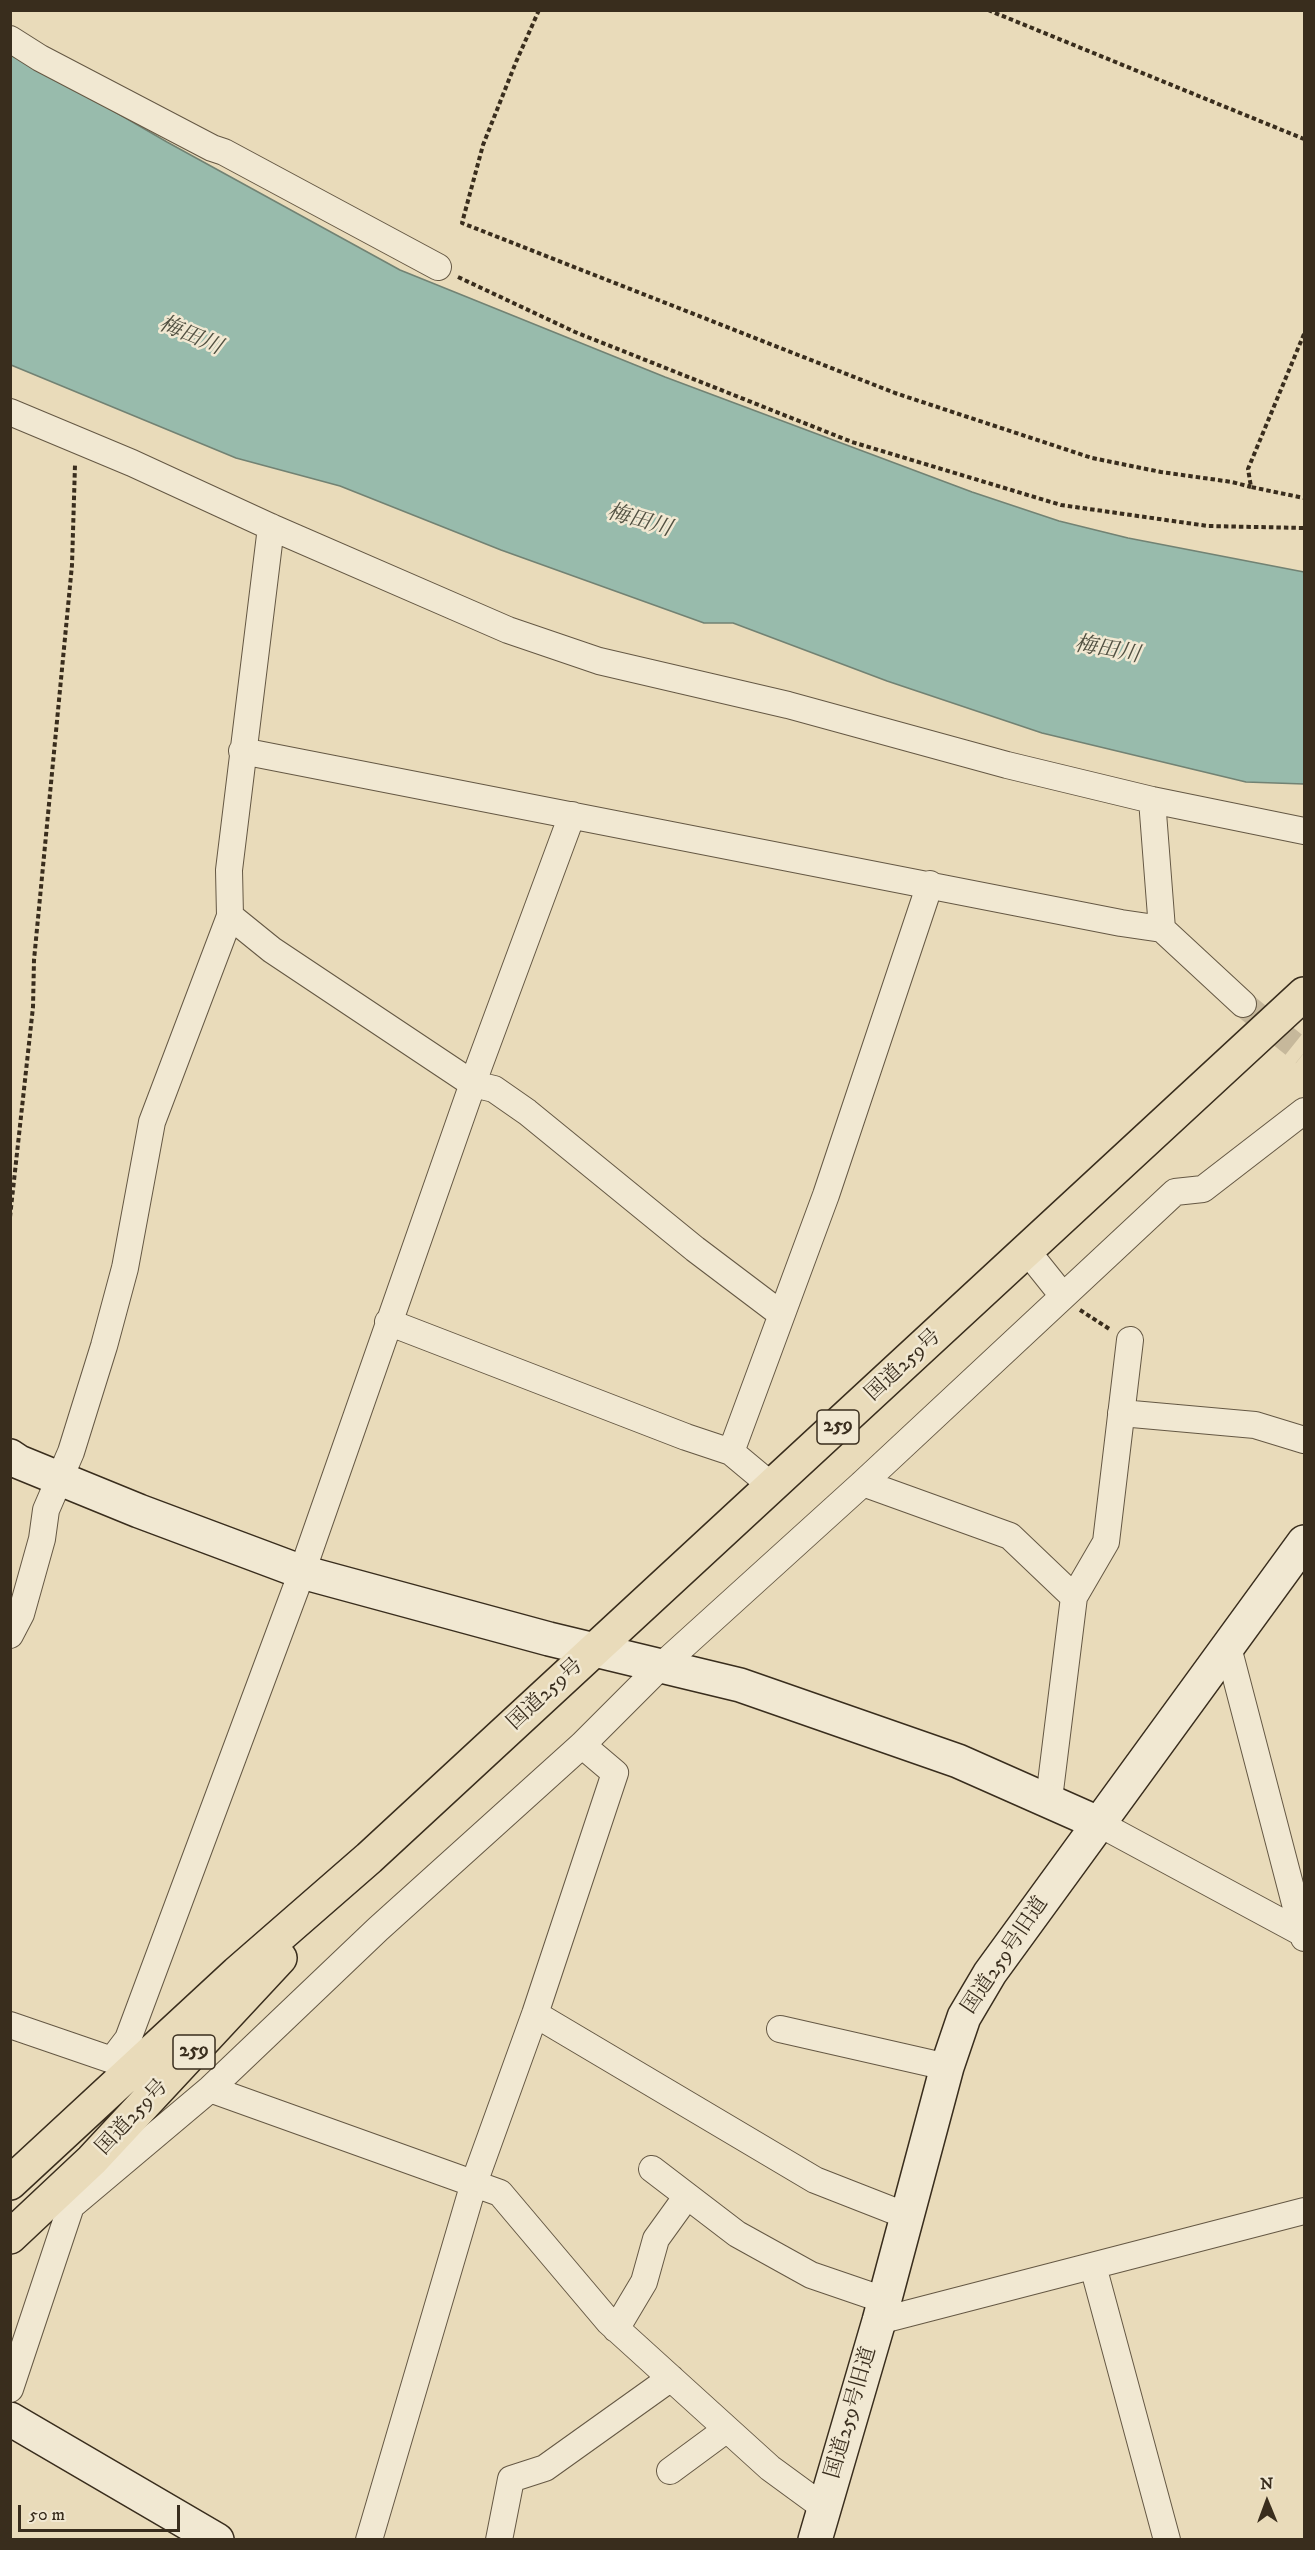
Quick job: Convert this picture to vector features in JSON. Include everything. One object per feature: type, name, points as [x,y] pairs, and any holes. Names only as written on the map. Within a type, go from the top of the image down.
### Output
[{"type":"highway","name":"国道259号","points":[[10,2183],[237,1973],[369,1858],[595,1651],[1305,994]]},
{"type":"highway","name":"国道259号","points":[[10,2237],[92,2160],[245,1998],[369,1858]]},
{"type":"street","points":[[10,39],[40,58],[212,148],[224,152],[438,267]]},
{"type":"street","points":[[10,412],[507,630],[599,661],[788,705],[1007,765],[1152,800],[1305,831]]},
{"type":"street","points":[[10,1635],[21,1614],[42,1539],[46,1510],[71,1452],[124,1268],[152,1122],[231,916],[228,870],[271,527]]},
{"type":"street","points":[[242,751],[1121,923],[1162,929],[1243,1004]]},
{"type":"street","points":[[1152,800],[1162,929]]},
{"type":"street","points":[[10,2025],[112,2060],[128,2039],[302,1572],[388,1322],[572,815]]},
{"type":"street","points":[[731,1452],[826,1195],[930,884]]},
{"type":"street","points":[[231,916],[272,950],[473,1084],[494,1089],[527,1112],[695,1249],[781,1314]]},
{"type":"street","points":[[10,2389],[71,2206],[210,2089],[378,1929],[582,1745],[660,1667],[863,1483],[1175,1192],[1203,1189],[1305,1111]]},
{"type":"street","points":[[1028,1251],[1063,1296]]},
{"type":"street","points":[[388,1322],[686,1437],[731,1452],[773,1487]]},
{"type":"street","points":[[1049,1799],[1074,1597],[1106,1542],[1130,1340]]},
{"type":"street","points":[[1121,1413],[1255,1425],[1305,1440]]},
{"type":"street","points":[[10,1456],[59,1479],[302,1572],[595,1651],[740,1685],[958,1761],[1049,1799],[1098,1823],[1304,1935]]},
{"type":"street","points":[[863,1483],[1010,1536],[1074,1597]]},
{"type":"street","name":"国道259号旧道","points":[[815,2540],[826,2509],[947,2067],[964,2017],[990,1973],[1305,1542]]},
{"type":"street","points":[[1228,1647],[1304,1935]]},
{"type":"street","points":[[369,2540],[474,2183],[535,2014],[615,1773],[582,1745]]},
{"type":"street","points":[[535,2014],[815,2180],[907,2216]]},
{"type":"street","points":[[780,2028],[947,2067]]},
{"type":"street","points":[[210,2089],[500,2193],[616,2329],[770,2468],[826,2509]]},
{"type":"street","points":[[652,2169],[737,2234],[881,2311],[1093,2266],[1305,2211]]},
{"type":"street","points":[[616,2329],[644,2282],[656,2239],[687,2196]]},
{"type":"street","points":[[1093,2266],[1167,2540]]},
{"type":"street","points":[[499,2540],[511,2478],[545,2468],[671,2378]]},
{"type":"street","points":[[10,2419],[217,2540]]},
{"type":"street","points":[[670,2471],[727,2429]]},
{"type":"path","points":[[539,10],[483,146],[462,223],[928,404],[1092,458],[1161,472],[1232,482],[1305,498]]},
{"type":"path","points":[[988,10],[1305,139]]},
{"type":"path","points":[[438,267],[575,332],[852,442],[1061,505],[1208,526],[1305,528]]},
{"type":"path","points":[[1251,487],[1248,469],[1305,334]]},
{"type":"path","points":[[10,1217],[33,1007],[34,960],[72,565],[76,439]]},
{"type":"path","points":[[1063,1296],[1095,1322],[1130,1340]]},
{"type":"water","name":"梅田川","points":[[10,51],[167,142],[400,270],[665,377],[972,492],[1059,521],[1128,538],[1304,572],[1304,784],[1246,782],[1042,733],[887,681],[733,623],[704,623],[501,550],[340,486],[236,458],[11,365]]},
{"type":"tunnel","points":[[1243,1004],[1304,1053]]}]
